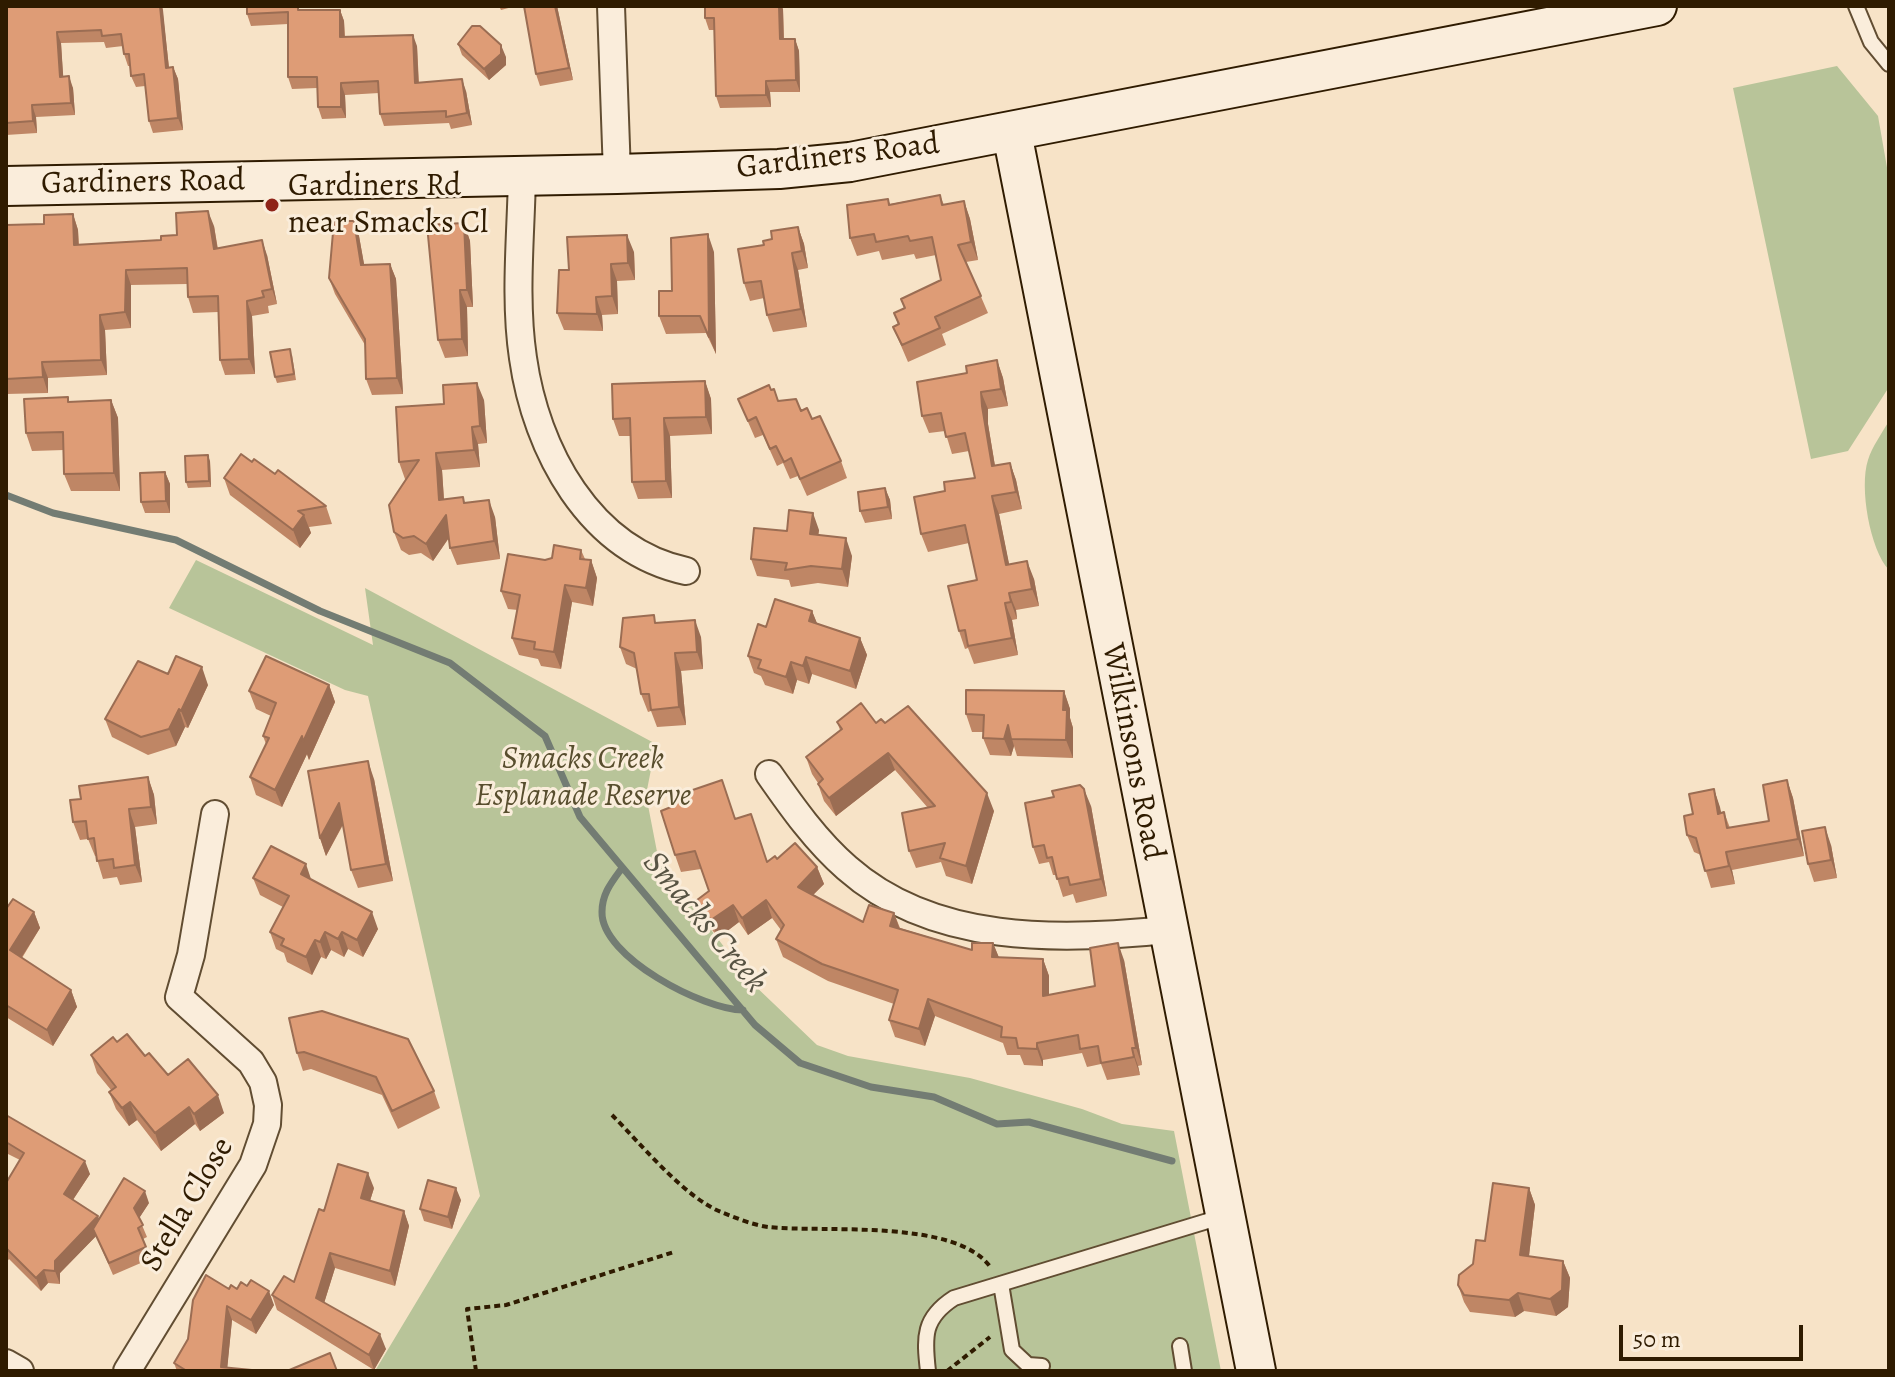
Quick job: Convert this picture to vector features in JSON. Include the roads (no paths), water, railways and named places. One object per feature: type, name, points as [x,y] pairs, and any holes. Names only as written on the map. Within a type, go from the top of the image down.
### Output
[{"type":"street","points":[[611,6],[617,174]]},
{"type":"street","name":"Gardiners Road","points":[[6,186],[617,174],[779,169],[850,162],[1657,6]]},
{"type":"street","name":"Wilkinsons Road","points":[[1012,133],[1256,1371]]},
{"type":"street","points":[[522,175],[522,343],[531,395],[543,434],[565,478],[611,536],[649,561],[686,571]]},
{"type":"street","points":[[769,774],[822,843],[846,868],[872,888],[921,914],[1004,932],[1102,935],[1167,930]]},
{"type":"street","name":"Stella Close","points":[[127,1371],[253,1165],[267,1124],[268,1105],[263,1082],[251,1062],[179,997],[191,955],[215,814]]},
{"type":"street","points":[[6,1363],[20,1371]]},
{"type":"lane","points":[[1856,6],[1871,42],[1889,64]]},
{"type":"lane","points":[[928,1371],[925,1336],[935,1310],[954,1298],[1224,1216]]},
{"type":"lane","points":[[1001,1284],[1008,1334],[1019,1359],[1028,1365],[1042,1366]]},
{"type":"lane","points":[[1180,1346],[1184,1371]]},
{"type":"waterway","name":"Smacks Creek","points":[[6,495],[53,513],[176,540],[320,611],[450,663],[545,736],[580,817],[755,1025],[800,1063],[871,1087],[934,1097],[997,1124],[1029,1122],[1172,1161]]},
{"type":"waterway","points":[[622,868],[605,894],[602,906],[606,929],[618,946],[636,963],[681,991],[726,1008],[743,1010]]},
{"type":"place","name":"Gardiners Rd near Smacks Cl","points":[[272,205]]},
{"type":"park label","name":"Smacks Creek Esplanade Reserve","points":[[583,778]]}]
